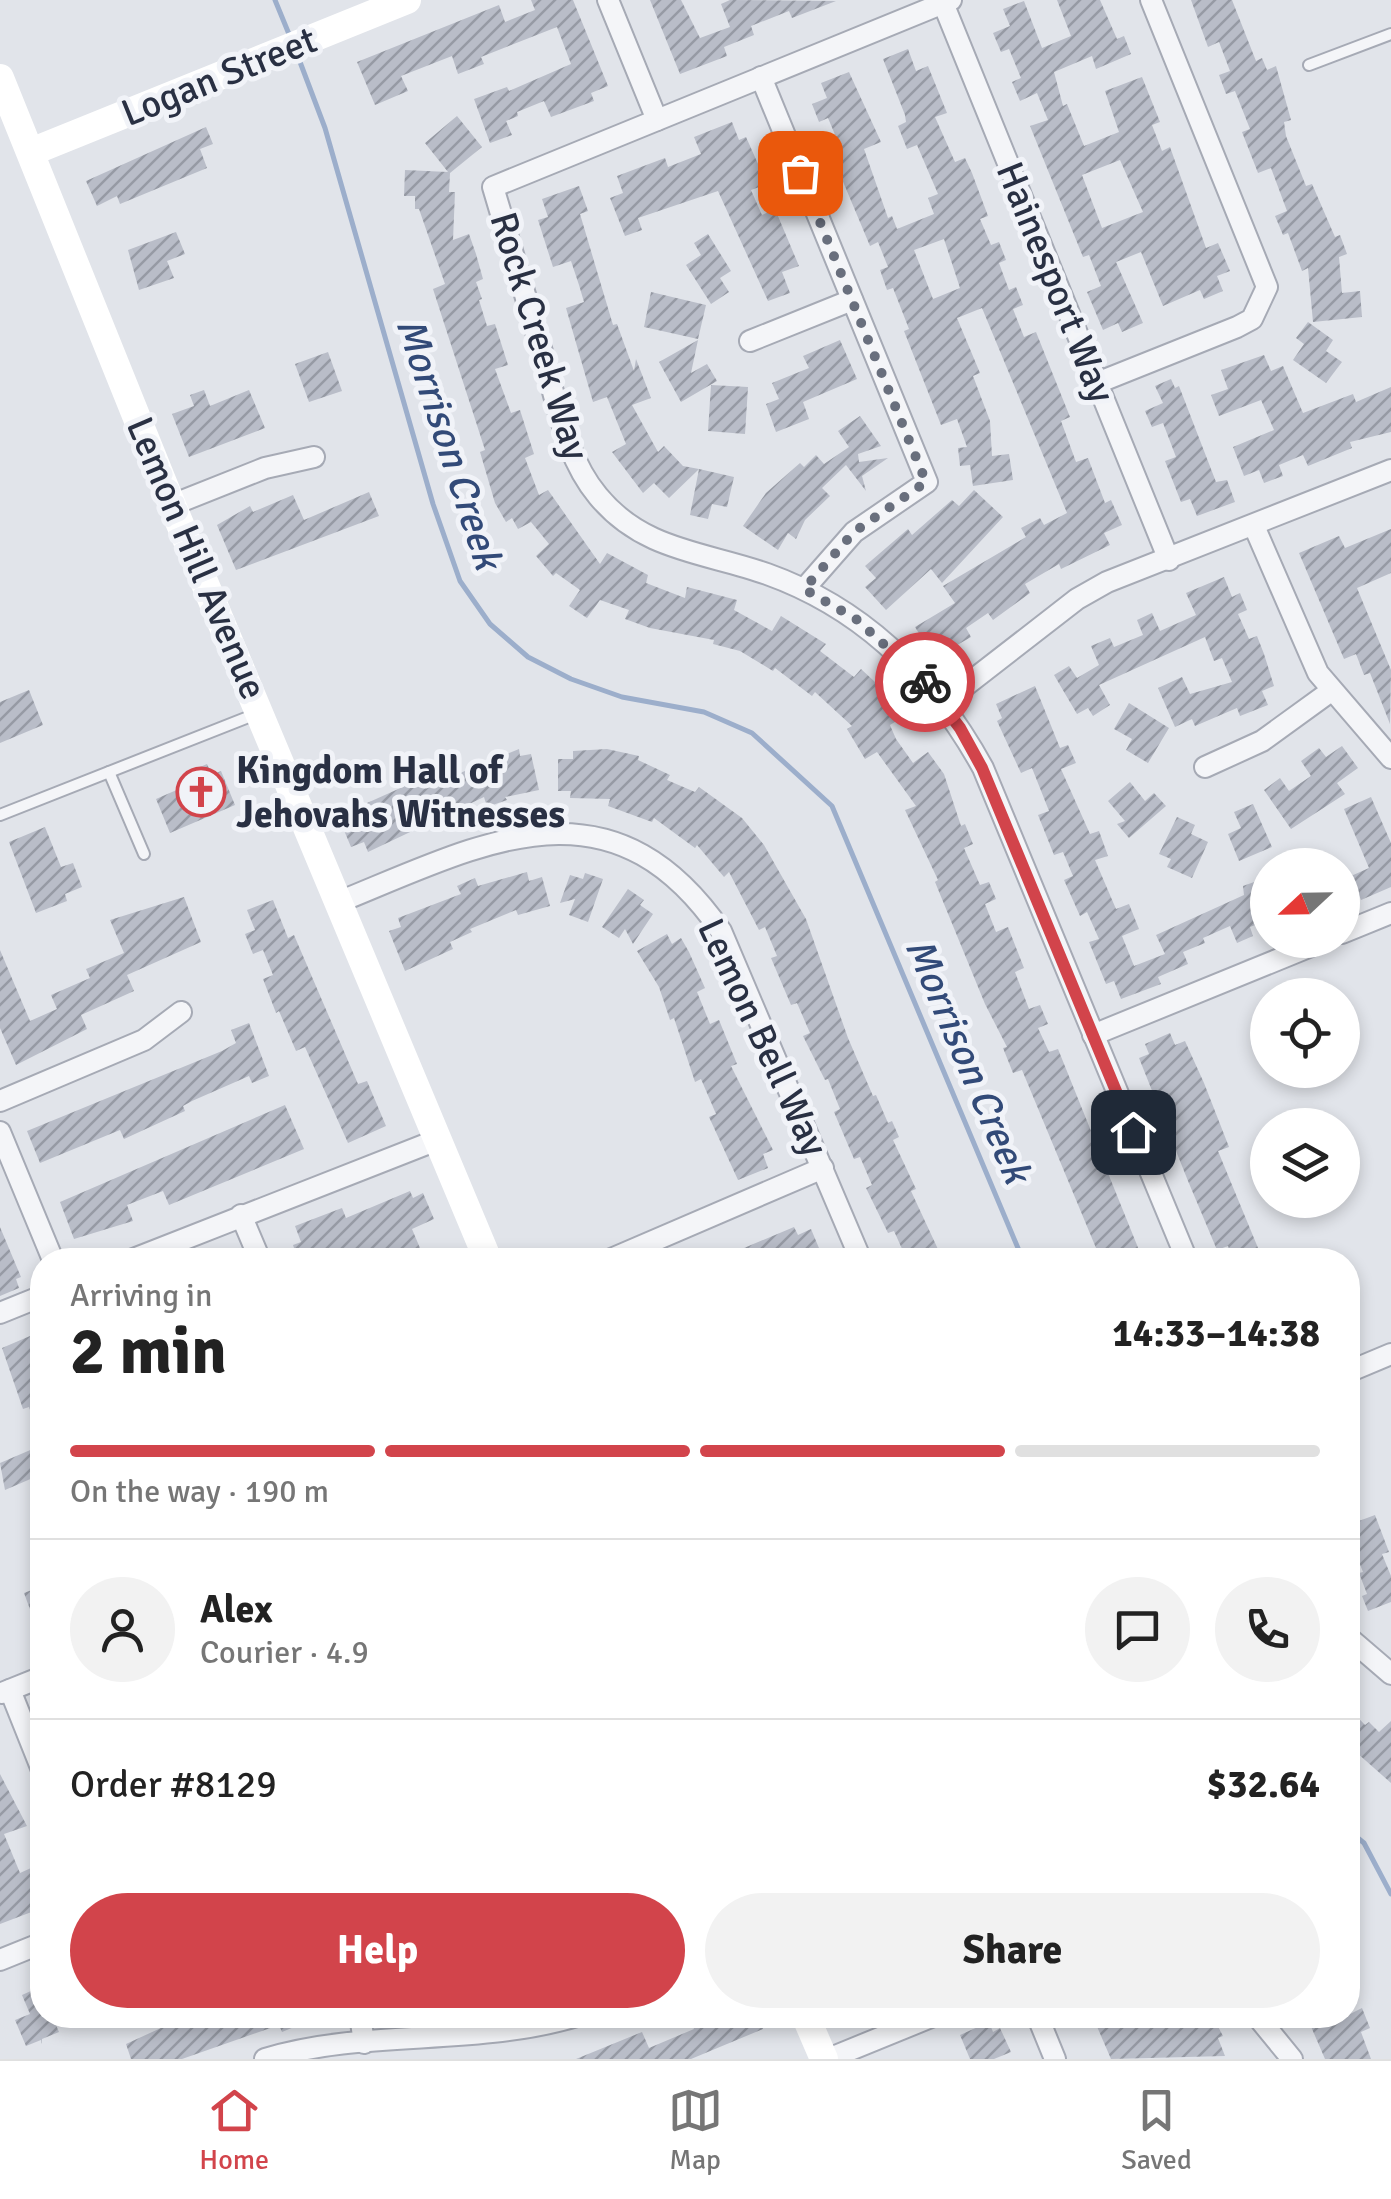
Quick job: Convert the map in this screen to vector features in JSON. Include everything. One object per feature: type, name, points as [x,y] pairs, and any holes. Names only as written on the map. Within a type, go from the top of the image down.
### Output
[{"type":"street","name":"Logan Street","points":[[31,152],[324,34],[374,7],[407,0]]},
{"type":"street","points":[[608,0],[657,120]]},
{"type":"street","points":[[1096,383],[1252,319],[1266,286],[1152,0]]},
{"type":"street","name":"Rock Creek Way","points":[[947,2],[493,187],[571,450],[598,496],[633,529],[682,552],[749,568],[804,589],[887,643],[944,703],[982,768],[1182,1248]]},
{"type":"street","name":"Hainesport Way","points":[[947,2],[1169,560]]},
{"type":"street","name":"Lemon Hill Avenue","points":[[0,78],[172,505],[262,712],[483,1248]]},
{"type":"street","points":[[762,78],[926,482],[854,532],[804,589]]},
{"type":"street","points":[[750,341],[852,300]]},
{"type":"street","points":[[172,505],[265,468],[314,457]]},
{"type":"street","points":[[944,703],[1078,599],[1107,582],[1391,470]]},
{"type":"street","points":[[1254,526],[1305,652],[1330,692],[1391,758]]},
{"type":"street","points":[[1205,767],[1262,741],[1330,692]]},
{"type":"street","name":"Lemon Bell Way","points":[[338,902],[488,841],[515,835],[581,835],[634,852],[683,885],[720,931],[856,1248]]},
{"type":"street","points":[[1360,926],[1391,914]]},
{"type":"street","points":[[1093,1035],[1282,958]]},
{"type":"street","points":[[0,1101],[144,1040],[181,1012]]},
{"type":"street","points":[[0,1132],[48,1248]]},
{"type":"street","points":[[161,1248],[437,1140]]},
{"type":"street","points":[[637,1248],[823,1168]]},
{"type":"street","points":[[242,1215],[255,1248]]},
{"type":"street","points":[[0,1313],[30,1301]]},
{"type":"street","points":[[1360,1367],[1391,1354]]},
{"type":"street","points":[[1360,1647],[1391,1674]]},
{"type":"street","points":[[30,1682],[5,1692],[30,1745]]},
{"type":"street","points":[[0,1960],[30,1948]]},
{"type":"street","points":[[362,2028],[364,2043]]},
{"type":"street","points":[[266,2059],[305,2048],[519,2028]]},
{"type":"street","points":[[811,2028],[826,2059],[904,2028]]},
{"type":"street","points":[[1042,2028],[1055,2059]]},
{"type":"street","points":[[1267,2028],[1292,2059]]},
{"type":"lane","points":[[1309,65],[1391,34]]},
{"type":"lane","points":[[0,816],[262,712]]},
{"type":"lane","points":[[109,772],[144,854]]},
{"type":"building","points":[[531,0],[573,0],[608,86],[591,93],[594,101],[551,117],[544,101],[517,112],[518,116],[506,121],[512,135],[490,143],[474,99],[507,87],[509,91],[571,64],[557,27],[481,57],[484,64],[458,74],[452,56],[401,76],[408,91],[375,105],[357,62],[499,5],[505,22],[535,10]]},
{"type":"building","points":[[650,0],[681,0],[700,38],[730,27],[721,4],[730,0],[836,1],[792,18],[789,11],[751,26],[754,35],[724,47],[727,56],[680,74]]},
{"type":"building","points":[[1057,0],[1100,0],[1117,39],[1124,36],[1131,54],[1096,69],[1092,56],[1054,72],[1063,106],[1067,104],[1084,146],[1119,132],[1105,91],[1142,77],[1160,122],[1152,125],[1162,151],[1170,147],[1206,248],[1218,243],[1230,271],[1217,276],[1223,291],[1204,299],[1200,290],[1163,306],[1141,252],[1116,262],[1143,323],[1122,332],[1118,323],[1103,330],[1087,292],[1101,286],[1089,255],[1083,257],[1030,126],[1048,120],[1037,93],[1020,101],[1012,82],[1021,78],[1009,49],[1001,52],[993,33],[1010,26],[1003,9],[1024,1],[1042,48],[1071,36]],"holes":[[[1120,160],[1143,212],[1102,228],[1082,175]]]},
{"type":"building","points":[[1191,0],[1232,0],[1256,61],[1262,58],[1267,70],[1276,66],[1291,120],[1284,122],[1286,136],[1306,186],[1312,184],[1335,237],[1340,235],[1347,254],[1339,257],[1342,293],[1360,291],[1362,317],[1313,322],[1308,268],[1302,271],[1288,233],[1283,235],[1275,216],[1287,211],[1271,168],[1258,173],[1242,132],[1250,129],[1235,91],[1226,94],[1219,75],[1230,71],[1219,42],[1208,47]]},
{"type":"building","points":[[908,49],[916,71],[928,66],[947,113],[935,117],[955,162],[965,158],[972,173],[988,216],[980,219],[991,245],[999,242],[1006,260],[999,263],[1009,290],[1016,287],[1023,305],[1013,309],[1024,337],[1036,332],[1070,417],[1061,421],[1076,462],[1088,458],[1105,503],[1111,500],[1122,525],[1104,533],[1110,545],[1061,569],[1059,564],[1025,584],[1030,593],[993,620],[988,613],[966,628],[971,637],[952,648],[948,640],[930,651],[915,627],[955,603],[943,586],[1026,537],[1021,528],[1040,518],[1044,525],[1067,513],[982,308],[957,318],[980,373],[973,376],[990,421],[992,456],[1009,454],[1013,480],[973,486],[970,465],[960,466],[958,448],[967,447],[957,419],[941,425],[904,331],[909,329],[893,288],[887,290],[880,270],[888,267],[878,242],[870,246],[831,153],[841,149],[828,118],[819,122],[812,104],[827,98],[821,83],[849,72],[881,142],[864,149],[888,218],[892,216],[897,229],[934,214],[928,198],[938,194],[917,145],[907,149],[898,126],[906,122],[905,115],[883,59]],"holes":[[[944,239],[960,288],[933,299],[914,250]]]},
{"type":"building","points":[[457,116],[482,147],[450,173],[449,192],[455,192],[453,240],[469,234],[476,254],[483,279],[476,282],[482,299],[479,300],[487,326],[495,324],[508,365],[495,369],[511,413],[520,410],[534,454],[525,458],[539,495],[548,490],[600,564],[607,553],[648,575],[646,583],[685,598],[687,587],[737,600],[734,610],[772,631],[781,616],[826,644],[820,651],[854,677],[861,669],[889,695],[903,717],[890,725],[896,739],[913,763],[928,752],[944,774],[961,826],[965,824],[973,844],[964,848],[980,885],[989,882],[996,899],[985,904],[996,932],[1008,927],[1024,968],[1015,972],[1029,1009],[1040,1005],[1048,1024],[1038,1028],[1049,1052],[1058,1049],[1138,1248],[1096,1248],[1022,1070],[1013,1073],[1003,1048],[1007,1047],[985,1004],[935,882],[938,880],[905,810],[916,806],[877,752],[865,759],[847,729],[852,726],[815,692],[812,696],[775,668],[773,671],[740,651],[713,644],[714,640],[650,628],[625,619],[629,610],[600,600],[587,618],[569,606],[580,590],[556,573],[553,576],[536,556],[549,544],[531,522],[518,529],[512,518],[506,522],[495,503],[480,452],[485,450],[433,289],[445,284],[419,209],[415,209],[415,196],[404,196],[405,170],[448,172],[425,143]]},
{"type":"building","points":[[732,122],[739,140],[746,137],[767,184],[751,190],[762,215],[775,209],[799,266],[782,272],[790,293],[768,301],[718,191],[638,218],[642,230],[625,236],[610,198],[623,193],[617,176],[665,158],[668,167],[701,154],[694,137]]},
{"type":"building","points":[[206,127],[213,144],[200,149],[207,168],[120,204],[117,196],[97,206],[86,181]]},
{"type":"building","points":[[579,186],[588,211],[580,214],[613,325],[617,324],[634,371],[636,359],[651,398],[632,405],[658,452],[664,446],[683,466],[699,469],[669,498],[654,483],[643,493],[612,452],[626,444],[607,397],[593,402],[566,308],[584,302],[579,285],[571,261],[553,267],[538,220],[548,217],[542,199]]},
{"type":"building","points":[[176,232],[185,254],[167,261],[174,278],[139,290],[128,250]]},
{"type":"building","points":[[708,234],[731,271],[720,278],[729,292],[711,304],[686,265],[701,255],[694,243]]},
{"type":"building","points":[[651,292],[706,305],[698,339],[644,327]]},
{"type":"building","points":[[1308,322],[1333,340],[1326,351],[1342,362],[1326,383],[1293,360],[1304,344],[1296,338]]},
{"type":"building","points":[[698,340],[691,373],[707,364],[717,381],[681,402],[659,362]]},
{"type":"building","points":[[840,340],[857,379],[803,402],[809,419],[776,432],[766,404],[779,399],[772,383],[809,368],[803,356]]},
{"type":"building","points":[[328,352],[342,391],[309,402],[295,364]]},
{"type":"building","points":[[1264,355],[1271,371],[1283,366],[1303,413],[1353,394],[1356,402],[1391,387],[1391,432],[1350,442],[1352,448],[1308,466],[1303,455],[1279,465],[1283,476],[1264,483],[1259,470],[1244,476],[1233,447],[1274,430],[1261,400],[1219,416],[1211,395],[1228,389],[1221,370]]},
{"type":"building","points":[[1171,379],[1175,388],[1179,386],[1216,482],[1227,480],[1235,502],[1197,516],[1190,499],[1181,502],[1165,461],[1176,457],[1163,423],[1152,427],[1145,411],[1163,403],[1155,386]]},
{"type":"building","points":[[711,385],[748,387],[745,434],[708,431]]},
{"type":"building","points":[[204,390],[210,406],[249,390],[265,428],[189,457],[172,414],[194,406],[190,395]]},
{"type":"building","points":[[860,416],[881,446],[858,454],[859,462],[888,458],[862,476],[866,491],[846,465],[822,488],[830,496],[805,520],[796,539],[788,533],[778,550],[743,526],[766,493],[800,463],[804,467],[816,455],[824,464],[849,447],[838,431]]},
{"type":"building","points":[[699,469],[734,477],[727,507],[712,504],[708,519],[690,515]]},
{"type":"building","points":[[974,490],[1003,517],[942,583],[931,569],[886,610],[865,587],[876,578],[865,566],[908,529],[912,535],[952,500],[959,506]]},
{"type":"building","points":[[369,492],[379,516],[236,570],[217,525],[250,506],[253,512],[293,495],[304,520]]},
{"type":"building","points":[[1391,529],[1391,573],[1357,588],[1391,670],[1390,724],[1370,673],[1364,675],[1356,654],[1344,659],[1299,553],[1339,536],[1345,548]]},
{"type":"building","points":[[1224,577],[1232,597],[1240,593],[1247,610],[1238,614],[1249,639],[1257,636],[1264,654],[1274,686],[1262,691],[1268,705],[1240,716],[1237,708],[1195,726],[1192,719],[1175,727],[1158,688],[1182,677],[1190,694],[1232,682],[1222,658],[1214,661],[1205,637],[1099,685],[1110,705],[1093,716],[1088,708],[1077,714],[1054,675],[1069,666],[1077,678],[1099,665],[1091,646],[1110,638],[1114,647],[1143,635],[1137,620],[1152,613],[1160,631],[1196,615],[1186,593]]},
{"type":"building","points":[[1035,686],[1060,748],[1068,745],[1076,763],[1061,769],[1090,834],[1099,831],[1108,856],[1095,860],[1116,909],[1129,904],[1139,929],[1122,936],[1134,966],[1165,954],[1156,935],[1244,895],[1243,886],[1250,883],[1250,937],[1237,943],[1230,926],[1203,938],[1205,943],[1183,952],[1188,964],[1158,977],[1161,984],[1121,999],[1114,981],[1106,984],[1089,942],[1099,939],[1087,912],[1080,916],[1064,880],[1073,876],[1063,852],[1054,855],[1038,815],[1049,811],[1032,768],[1021,773],[997,721],[1002,718],[996,704]]},
{"type":"building","points":[[29,690],[43,725],[0,743],[0,702]]},
{"type":"building","points":[[1129,703],[1169,728],[1148,763],[1126,750],[1132,739],[1114,729]]},
{"type":"building","points":[[1342,746],[1358,768],[1337,783],[1345,794],[1291,829],[1264,790],[1280,778],[1289,791],[1311,776],[1301,761],[1319,748],[1326,757]]},
{"type":"building","points":[[519,749],[520,756],[531,754],[539,790],[505,797],[507,800],[487,807],[484,797],[368,852],[364,842],[351,847],[338,816],[434,773],[438,782]]},
{"type":"building","points":[[607,749],[639,756],[638,760],[670,775],[667,780],[695,792],[699,787],[742,818],[764,845],[806,919],[848,1038],[873,1096],[876,1095],[899,1137],[893,1140],[937,1248],[902,1248],[894,1231],[888,1233],[866,1188],[872,1185],[860,1157],[854,1159],[834,1112],[840,1109],[828,1079],[825,1080],[803,1036],[810,1033],[797,1003],[791,1005],[771,958],[777,956],[765,927],[759,930],[729,872],[724,877],[697,845],[695,848],[654,818],[652,822],[608,806],[610,799],[570,798],[571,791],[558,791],[558,759],[573,759],[573,751]]},
{"type":"building","name":"Kingdom Hall of Jehovahs Witnesses","points":[[207,764],[212,775],[221,771],[235,805],[170,833],[156,799],[188,785],[184,774]]},
{"type":"building","points":[[1130,782],[1145,801],[1154,793],[1166,806],[1129,838],[1117,824],[1125,821],[1108,801]]},
{"type":"building","points":[[1371,797],[1391,843],[1391,887],[1361,900],[1360,872],[1369,868],[1344,809]]},
{"type":"building","points":[[1253,804],[1272,847],[1250,848],[1250,856],[1239,861],[1228,834],[1241,828],[1234,812]]},
{"type":"building","points":[[1177,817],[1195,825],[1191,834],[1208,842],[1192,878],[1167,867],[1171,859],[1159,854]]},
{"type":"building","points":[[45,827],[61,867],[73,863],[82,887],[65,894],[67,901],[36,913],[9,842]]},
{"type":"building","points":[[527,872],[529,881],[542,877],[550,906],[518,915],[516,910],[470,929],[472,932],[450,942],[453,949],[405,971],[389,931],[401,927],[398,918],[461,894],[457,886],[475,878],[478,886]]},
{"type":"building","points":[[585,873],[603,879],[588,922],[569,915],[575,899],[560,903],[570,875],[583,879]]},
{"type":"building","points":[[628,889],[644,900],[640,905],[653,914],[633,944],[625,929],[619,938],[602,927]]},
{"type":"building","points":[[184,897],[201,942],[127,975],[134,991],[81,1015],[87,1029],[16,1065],[0,1028],[0,950],[30,1021],[57,1009],[51,995],[90,978],[86,969],[124,953],[110,920]]},
{"type":"building","points":[[273,900],[288,938],[294,935],[358,1084],[367,1081],[386,1126],[348,1143],[305,1047],[296,1051],[279,1011],[276,1013],[263,979],[273,975],[263,950],[253,954],[245,934],[255,930],[247,910]]},
{"type":"building","points":[[667,934],[672,944],[681,938],[689,952],[705,988],[697,992],[710,1024],[719,1020],[737,1064],[731,1066],[773,1150],[763,1154],[768,1168],[738,1180],[709,1117],[716,1114],[701,1079],[695,1082],[674,1018],[670,1020],[659,987],[637,951]]},
{"type":"building","points":[[249,1023],[269,1076],[252,1083],[249,1076],[192,1101],[183,1106],[185,1111],[124,1139],[120,1130],[40,1163],[27,1131],[222,1051],[236,1043],[231,1030]]},
{"type":"building","points":[[1170,1033],[1175,1045],[1185,1041],[1229,1147],[1218,1151],[1258,1248],[1216,1248],[1139,1058],[1149,1054],[1145,1044]]},
{"type":"building","points":[[285,1105],[304,1149],[169,1205],[163,1191],[127,1205],[133,1221],[74,1239],[60,1202]]},
{"type":"building","points":[[410,1191],[413,1198],[423,1193],[434,1219],[412,1229],[420,1248],[294,1248],[301,1242],[295,1226],[342,1208],[346,1218]]},
{"type":"building","points":[[0,1227],[21,1277],[16,1279],[19,1288],[0,1296]]},
{"type":"building","points":[[794,1227],[798,1235],[811,1229],[819,1248],[744,1248]]},
{"type":"building","points":[[30,1336],[30,1410],[23,1409],[2,1348]]},
{"type":"building","points":[[30,1450],[30,1479],[5,1490],[0,1463]]},
{"type":"building","points":[[1375,1515],[1389,1552],[1382,1554],[1391,1576],[1391,1602],[1368,1611],[1360,1576],[1360,1521]]},
{"type":"building","points":[[1360,1720],[1379,1732],[1391,1721],[1391,1783],[1360,1756]]},
{"type":"building","points":[[0,1774],[27,1826],[4,1834],[20,1873],[30,1868],[30,1913],[0,1924]]},
{"type":"building","points":[[30,1991],[30,2014],[22,1995]]},
{"type":"building","points":[[1360,2009],[1370,2028],[1361,2032],[1371,2059],[1325,2059],[1312,2028],[1360,2028]]},
{"type":"building","points":[[30,2014],[30,2028],[57,2028],[59,2032],[42,2039],[42,2044],[41,2040],[26,2046],[15,2020]]},
{"type":"building","points":[[161,2028],[270,2028],[182,2059],[131,2059],[126,2044]]},
{"type":"building","points":[[976,2028],[991,2028],[993,2032],[1000,2028],[1011,2052],[994,2059],[970,2059],[960,2035]]},
{"type":"building","points":[[1098,2028],[1219,2028],[1223,2036],[1218,2038],[1225,2056],[1111,2059]]},
{"type":"building","points":[[694,2029],[763,2029],[691,2059],[576,2059],[642,2032],[649,2048]]},
{"type":"waterway","name":"Morrison Creek","points":[[275,0],[291,39]]},
{"type":"waterway","name":"Morrison Creek","points":[[297,54],[325,128],[433,504],[460,581],[490,624],[528,657],[571,679],[622,697],[704,712],[752,733],[832,806],[1018,1248]]},
{"type":"waterway","name":"Morrison Creek","points":[[1360,1840],[1391,1894]]},
{"type":"way so far","points":[[800,173],[926,482],[886,506],[854,532],[804,589],[856,619],[887,643],[925,682]]},
{"type":"place","name":"Kingdom Hall of Jehovahs Witnesses","points":[[201,792]]},
{"type":"route","points":[[925,682],[944,703],[982,768],[1133,1132]]}]
